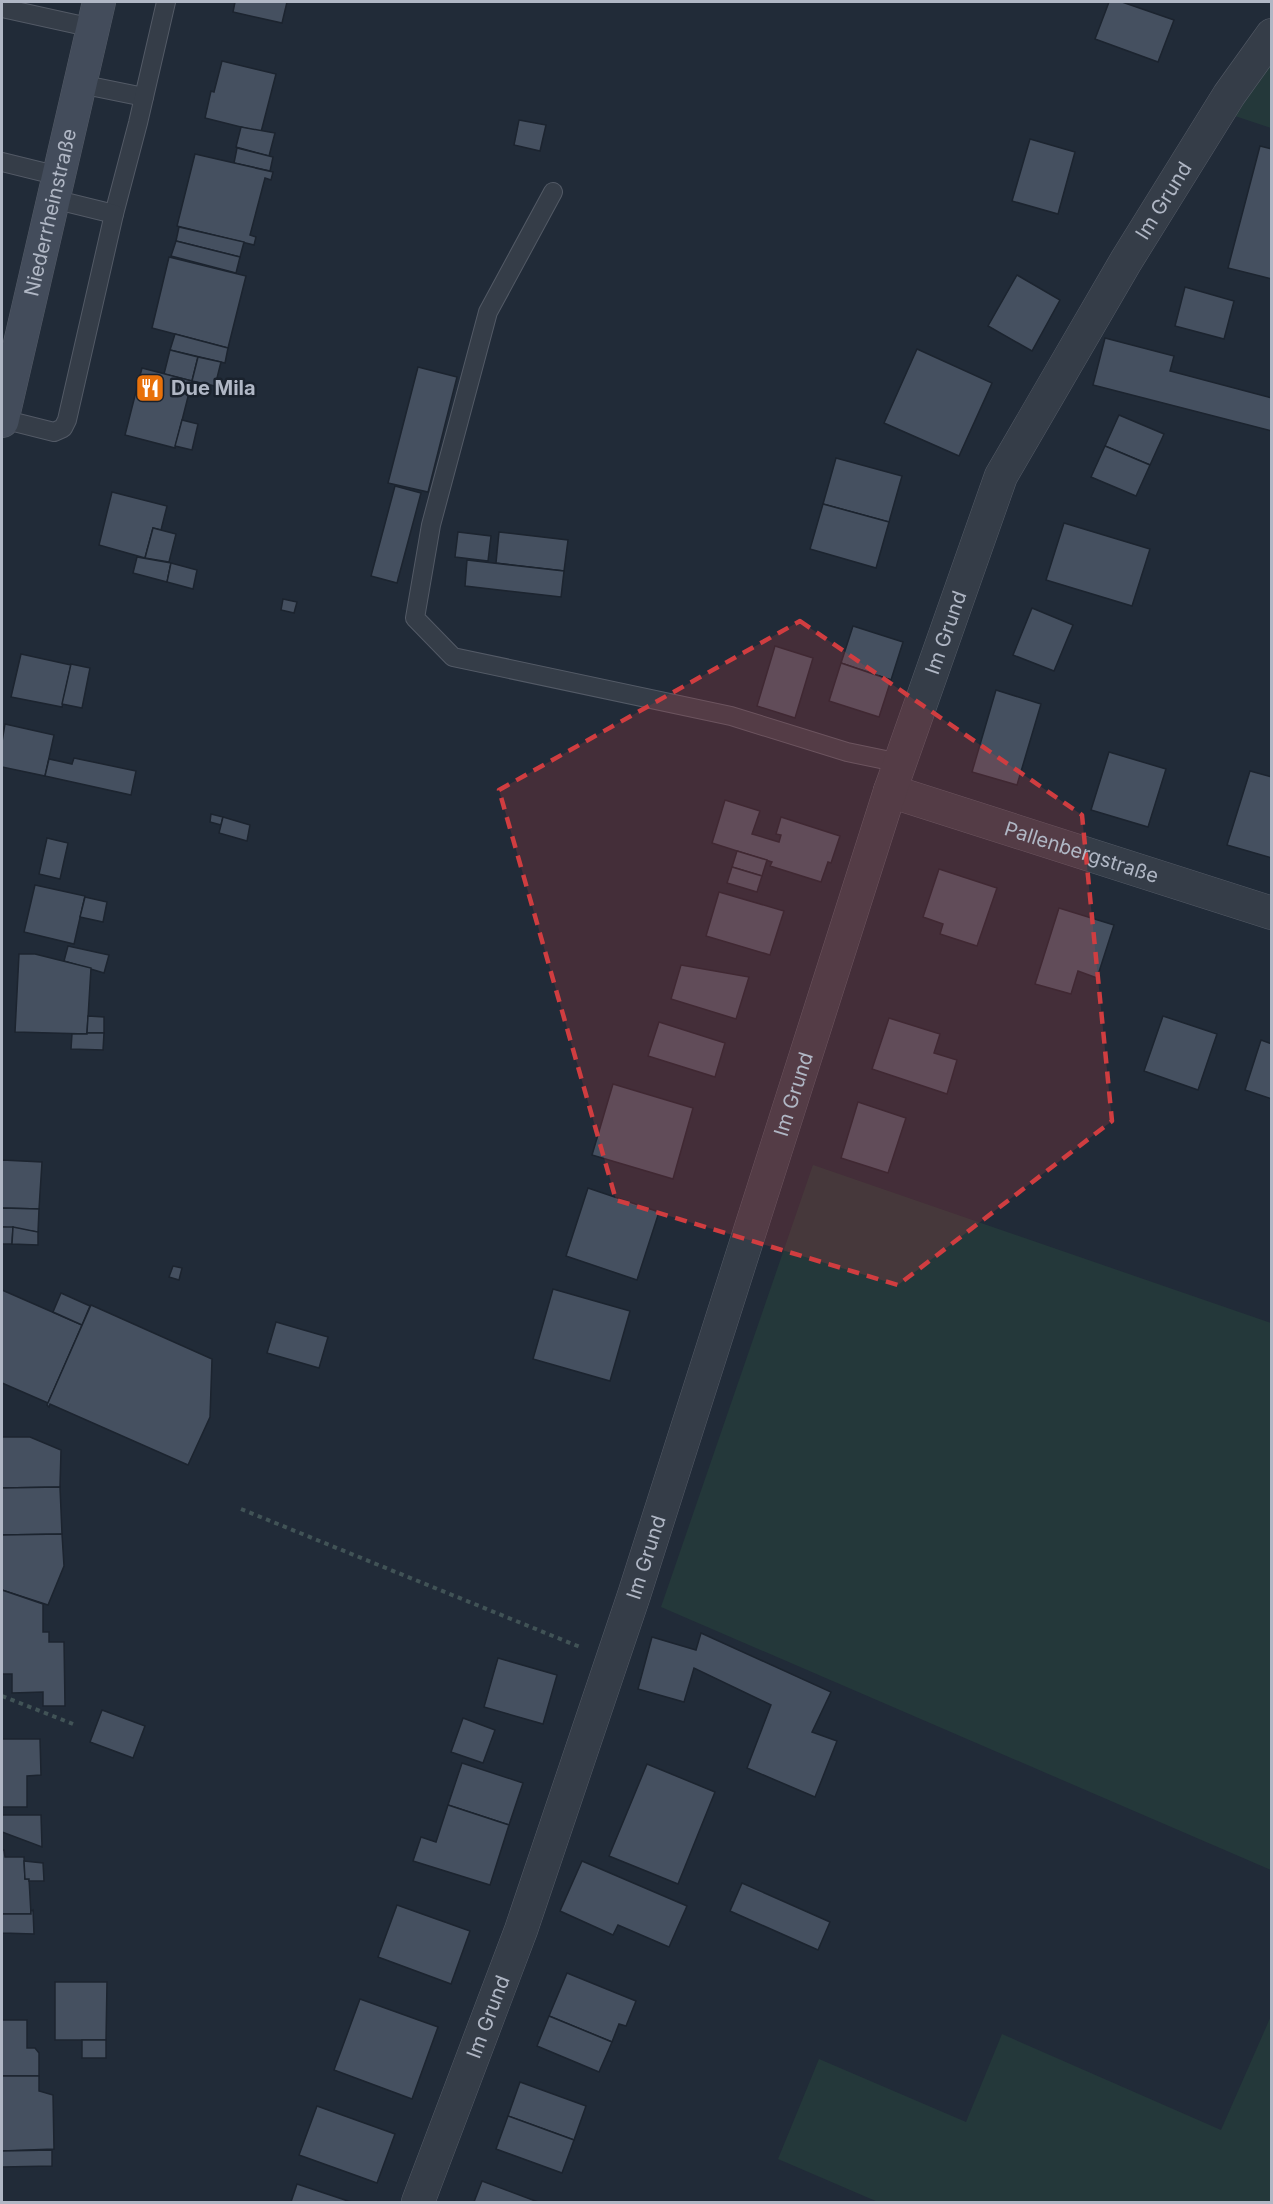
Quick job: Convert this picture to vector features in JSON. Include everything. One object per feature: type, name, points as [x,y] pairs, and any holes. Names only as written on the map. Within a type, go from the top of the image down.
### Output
[{"type":"street","name":"Niederrheinstraße","points":[[2,420],[96,15]]},
{"type":"street","name":"Im Grund","points":[[418,2202],[520,1930],[612,1660],[895,777],[1001,476],[1126,261],[1229,94],[1272,34]]},
{"type":"street","name":"Pallenbergstraße","points":[[895,777],[1272,913]]},
{"type":"lane","points":[[2,420],[54,432],[63,428],[67,420],[166,2]]},
{"type":"lane","points":[[2,8],[96,15]]},
{"type":"lane","points":[[80,84],[144,97]]},
{"type":"lane","points":[[2,162],[114,214]]},
{"type":"lane","points":[[553,192],[488,312],[431,525],[415,618],[453,657],[731,716],[847,752],[895,777]]},
{"type":"path","points":[[242,1509],[612,1660]]},
{"type":"path","points":[[2,1696],[73,1724]]},
{"type":"highlighted area","points":[[800,621],[1082,815],[1112,1121],[898,1285],[616,1200],[499,790]]},
{"type":"green space","points":[[1271,62],[1271,128],[1235,116]]},
{"type":"green space","points":[[813,1165],[1271,1323],[1271,1870],[661,1607]]},
{"type":"green space","points":[[1271,2016],[1271,2202],[878,2202],[778,2159],[819,2059],[966,2122],[1002,2034],[1221,2130]]},
{"type":"building","points":[[235,2],[287,2],[282,23],[233,12]]},
{"type":"building","points":[[1109,2],[1122,2],[1174,20],[1158,62],[1095,39]]},
{"type":"building","points":[[222,61],[276,74],[261,132],[205,118],[211,91],[214,92]]},
{"type":"building","points":[[519,120],[546,125],[540,151],[514,145]]},
{"type":"building","points":[[241,127],[275,133],[269,156],[236,147]]},
{"type":"building","points":[[1030,139],[1075,152],[1058,214],[1012,201]]},
{"type":"building","points":[[1260,146],[1272,149],[1272,279],[1228,268]]},
{"type":"building","points":[[237,148],[273,157],[270,171],[234,163]]},
{"type":"building","points":[[195,154],[273,172],[271,180],[265,178],[250,235],[256,237],[254,245],[177,226]]},
{"type":"building","points":[[179,227],[244,242],[240,257],[176,241]]},
{"type":"building","points":[[176,241],[240,257],[236,273],[171,256]]},
{"type":"building","points":[[169,257],[246,276],[228,348],[152,328]]},
{"type":"building","points":[[1017,275],[1060,300],[1032,351],[988,326]]},
{"type":"building","points":[[1185,287],[1234,301],[1224,339],[1175,326]]},
{"type":"building","points":[[175,334],[228,348],[225,363],[170,350]]},
{"type":"building","points":[[1105,338],[1174,356],[1170,371],[1272,398],[1272,431],[1093,385]]},
{"type":"building","points":[[917,349],[992,383],[959,456],[884,423]]},
{"type":"building","points":[[170,350],[198,357],[192,381],[164,374]]},
{"type":"building","points":[[198,357],[221,362],[215,386],[192,381]]},
{"type":"building","points":[[418,367],[457,377],[428,492],[388,483]]},
{"type":"building","points":[[142,368],[192,381],[175,448],[125,435]]},
{"type":"building","points":[[1119,415],[1164,434],[1150,465],[1105,446]]},
{"type":"building","points":[[182,420],[198,424],[192,450],[175,446]]},
{"type":"building","points":[[1105,446],[1150,465],[1136,496],[1091,477]]},
{"type":"building","points":[[836,458],[902,476],[889,522],[823,504]]},
{"type":"building","points":[[395,486],[421,493],[397,583],[371,576]]},
{"type":"building","points":[[112,492],[167,506],[161,530],[153,528],[145,558],[99,545]]},
{"type":"building","points":[[823,504],[889,522],[876,568],[810,549]]},
{"type":"building","points":[[1064,523],[1150,549],[1132,606],[1046,580]]},
{"type":"building","points":[[153,528],[176,534],[169,562],[145,558]]},
{"type":"building","points":[[458,532],[491,536],[488,561],[455,557]]},
{"type":"building","points":[[499,532],[568,540],[564,571],[496,563]]},
{"type":"building","points":[[137,557],[171,563],[167,582],[133,573]]},
{"type":"building","points":[[467,560],[564,571],[561,597],[465,586]]},
{"type":"building","points":[[171,563],[197,570],[193,589],[167,582]]},
{"type":"building","points":[[283,599],[297,602],[294,613],[281,610]]},
{"type":"building","points":[[1032,608],[1073,625],[1054,671],[1013,655]]},
{"type":"building","points":[[853,626],[903,642],[891,680],[841,663]]},
{"type":"building","points":[[775,646],[813,658],[795,718],[757,706]]},
{"type":"building","points":[[21,654],[71,665],[62,707],[11,697]]},
{"type":"building","points":[[841,663],[891,680],[879,717],[829,701]]},
{"type":"building","points":[[71,664],[90,668],[82,708],[62,704]]},
{"type":"building","points":[[996,690],[1041,704],[1017,785],[972,772]]},
{"type":"building","points":[[5,724],[54,735],[45,776],[2,767]]},
{"type":"building","points":[[1109,752],[1166,769],[1148,827],[1091,810]]},
{"type":"building","points":[[74,758],[136,771],[131,795],[45,776],[49,759],[72,764]]},
{"type":"building","points":[[1250,771],[1272,777],[1272,858],[1227,845]]},
{"type":"building","points":[[725,800],[760,811],[752,834],[779,842],[781,835],[776,834],[781,817],[840,836],[831,863],[828,862],[821,882],[770,866],[772,862],[712,843]]},
{"type":"building","points":[[211,814],[223,817],[221,825],[210,822]]},
{"type":"building","points":[[223,817],[250,825],[247,841],[219,833]]},
{"type":"building","points":[[47,838],[68,843],[60,879],[39,874]]},
{"type":"building","points":[[737,851],[767,860],[762,876],[732,867]]},
{"type":"building","points":[[732,867],[762,876],[757,892],[727,883]]},
{"type":"building","points":[[939,869],[997,888],[977,946],[940,934],[943,924],[923,917]]},
{"type":"building","points":[[35,885],[85,896],[74,944],[24,932]]},
{"type":"building","points":[[719,892],[784,911],[770,955],[706,936]]},
{"type":"building","points":[[85,897],[107,902],[103,922],[80,917]]},
{"type":"building","points":[[1059,908],[1114,925],[1097,978],[1078,971],[1071,994],[1035,984]]},
{"type":"building","points":[[68,946],[109,955],[104,973],[64,961]]},
{"type":"building","points":[[19,954],[35,954],[91,968],[87,1034],[15,1032]]},
{"type":"building","points":[[681,965],[749,977],[736,1019],[671,999]]},
{"type":"building","points":[[88,1016],[104,1017],[104,1033],[87,1033]]},
{"type":"building","points":[[1163,1016],[1217,1034],[1198,1090],[1144,1071]]},
{"type":"building","points":[[889,1018],[940,1034],[934,1053],[957,1060],[947,1094],[872,1069]]},
{"type":"building","points":[[659,1022],[725,1043],[715,1077],[648,1056]]},
{"type":"building","points":[[104,1033],[103,1050],[71,1049],[72,1034]]},
{"type":"building","points":[[1261,1040],[1272,1044],[1272,1099],[1245,1090]]},
{"type":"building","points":[[613,1084],[693,1108],[673,1179],[592,1155]]},
{"type":"building","points":[[858,1102],[906,1118],[888,1173],[841,1158]]},
{"type":"building","points":[[2,1160],[42,1162],[39,1209],[2,1208]]},
{"type":"building","points":[[588,1188],[659,1212],[637,1280],[566,1256]]},
{"type":"building","points":[[2,1208],[39,1209],[38,1232],[2,1227]]},
{"type":"building","points":[[2,1227],[13,1227],[12,1244],[2,1244]]},
{"type":"building","points":[[13,1227],[38,1232],[38,1245],[12,1244]]},
{"type":"building","points":[[173,1266],[182,1268],[179,1280],[169,1277]]},
{"type":"building","points":[[553,1289],[630,1311],[610,1381],[533,1359]]},
{"type":"building","points":[[2,1290],[82,1325],[48,1403],[2,1383]]},
{"type":"building","points":[[61,1293],[90,1306],[82,1325],[53,1312]]},
{"type":"building","points":[[91,1305],[212,1359],[210,1417],[188,1465],[50,1404],[49,1407],[47,1405]]},
{"type":"building","points":[[276,1322],[328,1337],[319,1368],[267,1353]]},
{"type":"building","points":[[2,1437],[30,1437],[61,1450],[60,1487],[2,1488]]},
{"type":"building","points":[[60,1487],[62,1534],[2,1535],[2,1488]]},
{"type":"building","points":[[62,1534],[64,1566],[48,1605],[2,1590],[2,1535]]},
{"type":"building","points":[[2,1590],[43,1604],[43,1632],[49,1632],[49,1642],[64,1642],[65,1706],[43,1706],[43,1692],[12,1693],[12,1674],[2,1674]]},
{"type":"building","points":[[701,1633],[831,1692],[812,1732],[837,1741],[815,1797],[747,1768],[771,1705],[694,1668],[684,1702],[638,1689],[652,1637],[696,1650]]},
{"type":"building","points":[[498,1658],[557,1675],[543,1724],[484,1707]]},
{"type":"building","points":[[102,1710],[145,1726],[133,1758],[90,1742]]},
{"type":"building","points":[[463,1718],[495,1730],[483,1763],[451,1752]]},
{"type":"building","points":[[2,1739],[40,1739],[41,1775],[27,1776],[27,1807],[2,1807]]},
{"type":"building","points":[[462,1763],[523,1783],[509,1825],[448,1805]]},
{"type":"building","points":[[647,1764],[715,1792],[678,1884],[609,1856]]},
{"type":"building","points":[[448,1805],[509,1825],[490,1885],[413,1861],[421,1837],[436,1842]]},
{"type":"building","points":[[2,1815],[41,1815],[42,1847],[2,1832]]},
{"type":"building","points":[[2,1850],[4,1850],[5,1857],[24,1857],[25,1879],[29,1879],[31,1914],[2,1914]]},
{"type":"building","points":[[24,1861],[43,1863],[44,1881],[25,1879]]},
{"type":"building","points":[[582,1861],[687,1906],[669,1947],[618,1925],[613,1935],[560,1911]]},
{"type":"building","points":[[742,1883],[830,1922],[818,1950],[730,1911]]},
{"type":"building","points":[[397,1905],[470,1931],[451,1984],[378,1957]]},
{"type":"building","points":[[33,1910],[34,1934],[2,1933],[2,1914],[31,1914]]},
{"type":"building","points":[[567,1973],[636,2001],[626,2026],[619,2024],[612,2042],[549,2016]]},
{"type":"building","points":[[55,1982],[107,1982],[106,2040],[55,2040]]},
{"type":"building","points":[[360,1999],[438,2027],[412,2099],[334,2070]]},
{"type":"building","points":[[549,2016],[612,2042],[599,2072],[537,2046]]},
{"type":"building","points":[[2,2020],[27,2020],[27,2048],[35,2048],[39,2053],[39,2076],[2,2076]]},
{"type":"building","points":[[82,2040],[106,2040],[106,2058],[82,2058]]},
{"type":"building","points":[[2,2076],[39,2076],[39,2091],[53,2095],[54,2149],[2,2151]]},
{"type":"building","points":[[520,2082],[586,2106],[574,2140],[508,2116]]},
{"type":"building","points":[[317,2106],[395,2134],[377,2183],[299,2155]]},
{"type":"building","points":[[508,2116],[574,2140],[562,2173],[496,2149]]},
{"type":"building","points":[[52,2150],[52,2166],[2,2167],[2,2151]]},
{"type":"building","points":[[482,2181],[538,2202],[474,2202]]},
{"type":"building","points":[[297,2184],[351,2202],[291,2202]]},
{"type":"place","name":"Due Mila","points":[[150,388]]}]
